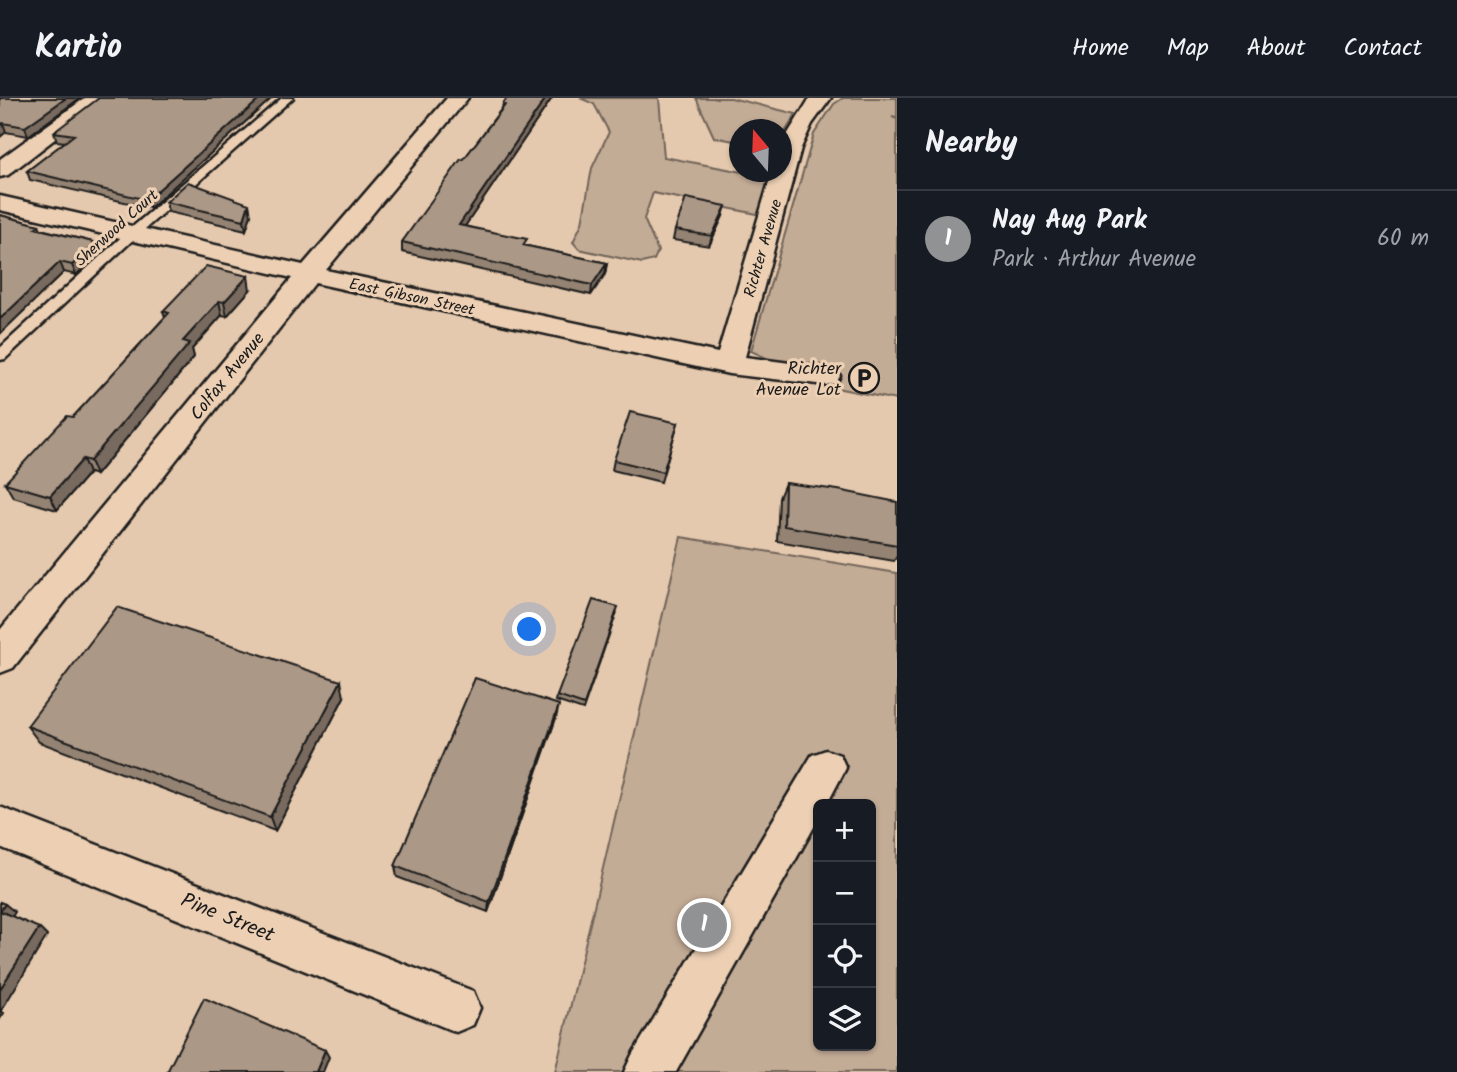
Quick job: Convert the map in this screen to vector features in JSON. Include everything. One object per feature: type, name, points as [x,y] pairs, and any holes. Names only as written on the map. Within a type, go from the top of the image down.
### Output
[{"type":"street","points":[[0,170],[98,98]]},
{"type":"street","name":"Colfax Avenue","points":[[0,657],[310,274],[458,98]]},
{"type":"street","name":"Richter Avenue","points":[[729,365],[790,148],[802,124],[821,98]]},
{"type":"street","name":"East Gibson Street","points":[[0,203],[729,365],[826,376]]},
{"type":"street","points":[[649,1072],[826,768]]},
{"type":"street","name":"Pine Street","points":[[0,827],[456,1008]]},
{"type":"lane","name":"Sherwood Court","points":[[0,356],[133,233],[288,98]]},
{"type":"shaded area","points":[[580,98],[659,98],[664,157],[729,169],[729,182],[773,182],[762,215],[653,193],[644,219],[658,251],[654,260],[642,263],[579,249],[573,242],[582,223],[592,168],[609,132],[594,104]]},
{"type":"shaded area","points":[[696,98],[731,98],[796,114],[792,121],[729,119],[729,140],[714,137]]},
{"type":"shaded area","points":[[843,98],[897,98],[897,118],[892,117],[897,119],[897,400],[831,387],[751,351],[814,134],[834,104]]},
{"type":"shaded area","points":[[681,537],[897,573],[897,1072],[555,1072]]},
{"type":"building","points":[[0,98],[66,98],[25,127],[3,123],[0,126]]},
{"type":"building","points":[[99,98],[261,98],[147,200],[27,171],[74,135],[54,132]]},
{"type":"building","points":[[507,98],[546,98],[459,225],[527,239],[523,245],[607,263],[592,285],[402,242],[461,159],[463,160],[505,105],[503,104]]},
{"type":"building","points":[[188,182],[249,204],[244,220],[166,202]]},
{"type":"building","points":[[686,198],[726,206],[712,236],[675,230]]},
{"type":"building","points":[[0,215],[39,225],[35,228],[97,243],[72,265],[60,262],[0,319]]},
{"type":"building","points":[[206,266],[248,276],[224,302],[219,301],[183,341],[190,343],[90,461],[83,459],[50,496],[5,483],[67,416],[73,417],[169,313],[163,311]]},
{"type":"building","points":[[630,412],[678,423],[663,472],[614,460]]},
{"type":"building","points":[[785,483],[897,502],[897,545],[784,526]]},
{"type":"building","points":[[593,600],[618,607],[584,705],[557,696]]},
{"type":"building","points":[[117,607],[341,681],[270,817],[27,726]]},
{"type":"building","points":[[475,678],[559,705],[489,902],[395,866]]},
{"type":"building","points":[[0,911],[39,928],[0,989]]},
{"type":"building","points":[[204,998],[325,1050],[316,1072],[167,1072]]},
{"type":"place","name":"Richter Avenue Lot","points":[[864,378]]},
{"type":"place","name":"Nay Aug Park","points":[[704,925]]}]
